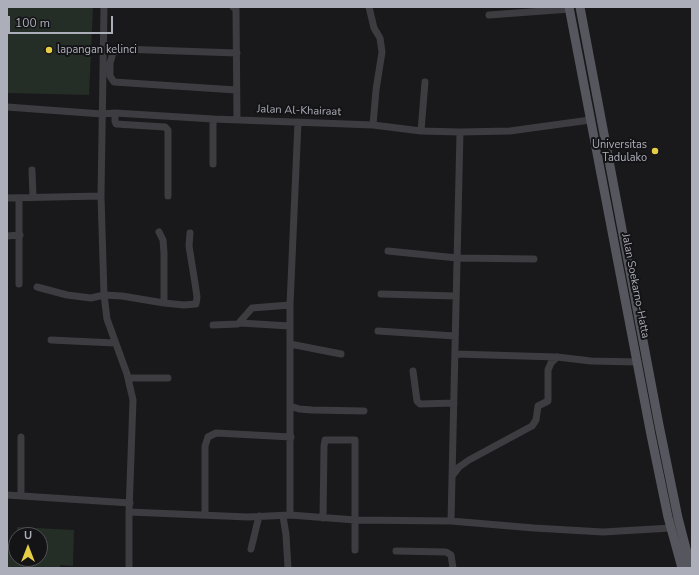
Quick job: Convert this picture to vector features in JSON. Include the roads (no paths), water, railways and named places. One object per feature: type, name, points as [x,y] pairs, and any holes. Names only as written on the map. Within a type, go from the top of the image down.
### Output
[{"type":"main road","name":"Jalan Soekarno-Hatta","points":[[580,7],[678,518],[691,568]]},
{"type":"main road","name":"Jalan Soekarno-Hatta","points":[[570,8],[590,120],[651,435],[671,528],[682,568]]},
{"type":"street","points":[[104,7],[101,196],[104,295],[107,319],[128,378],[133,400],[129,512],[129,568]]},
{"type":"street","points":[[369,7],[374,28],[380,38],[382,52],[372,125]]},
{"type":"street","points":[[236,8],[236,120]]},
{"type":"street","points":[[489,15],[570,8]]},
{"type":"street","points":[[236,90],[114,82],[110,76],[110,63],[113,53],[120,49],[237,53]]},
{"type":"street","points":[[422,131],[424,82]]},
{"type":"street","name":"Jalan Al-Khairaat","points":[[7,107],[102,114],[115,113],[213,119],[372,125],[422,131],[460,132],[510,131],[590,120]]},
{"type":"street","points":[[115,113],[116,124],[165,127],[168,130],[168,196]]},
{"type":"street","points":[[213,119],[213,164]]},
{"type":"street","points":[[288,568],[286,535],[290,436],[290,306],[298,122]]},
{"type":"street","points":[[451,521],[460,132]]},
{"type":"street","points":[[32,170],[33,197]]},
{"type":"street","points":[[7,198],[101,196]]},
{"type":"street","points":[[19,198],[19,284]]},
{"type":"street","points":[[159,232],[163,240],[164,253],[164,303]]},
{"type":"street","points":[[37,287],[67,295],[91,298],[104,295],[122,296],[164,303],[184,305],[196,304],[197,297],[189,246],[190,233]]},
{"type":"street","points":[[7,236],[20,235]]},
{"type":"street","points":[[388,251],[457,258],[534,259]]},
{"type":"street","points":[[381,294],[456,296]]},
{"type":"street","points":[[240,323],[252,308],[290,306]]},
{"type":"street","points":[[213,325],[236,325],[240,323],[290,326]]},
{"type":"street","points":[[378,332],[455,336]]},
{"type":"street","points":[[51,340],[115,343]]},
{"type":"street","points":[[290,344],[341,354]]},
{"type":"street","points":[[455,354],[557,357],[591,361],[638,362]]},
{"type":"street","points":[[452,476],[459,467],[469,460],[532,426],[536,420],[538,406],[548,401],[548,370],[551,363],[557,357]]},
{"type":"street","points":[[413,371],[417,401],[420,404],[454,403]]},
{"type":"street","points":[[128,378],[168,378]]},
{"type":"street","points":[[290,406],[299,409],[312,410],[364,411]]},
{"type":"street","points":[[205,515],[205,446],[208,437],[216,433],[290,436]]},
{"type":"street","points":[[21,437],[21,496]]},
{"type":"street","points":[[323,518],[325,440],[355,440],[355,550]]},
{"type":"street","points":[[7,495],[130,503]]},
{"type":"street","points":[[129,512],[205,515],[287,515],[355,520],[451,521],[603,532],[671,528]]},
{"type":"street","points":[[251,550],[259,516]]},
{"type":"street","points":[[396,551],[446,552],[451,555],[453,568]]},
{"type":"place","name":"lapangan kelinci","points":[[49,50]]},
{"type":"place","name":"Universitas Tadulako","points":[[655,151]]}]
